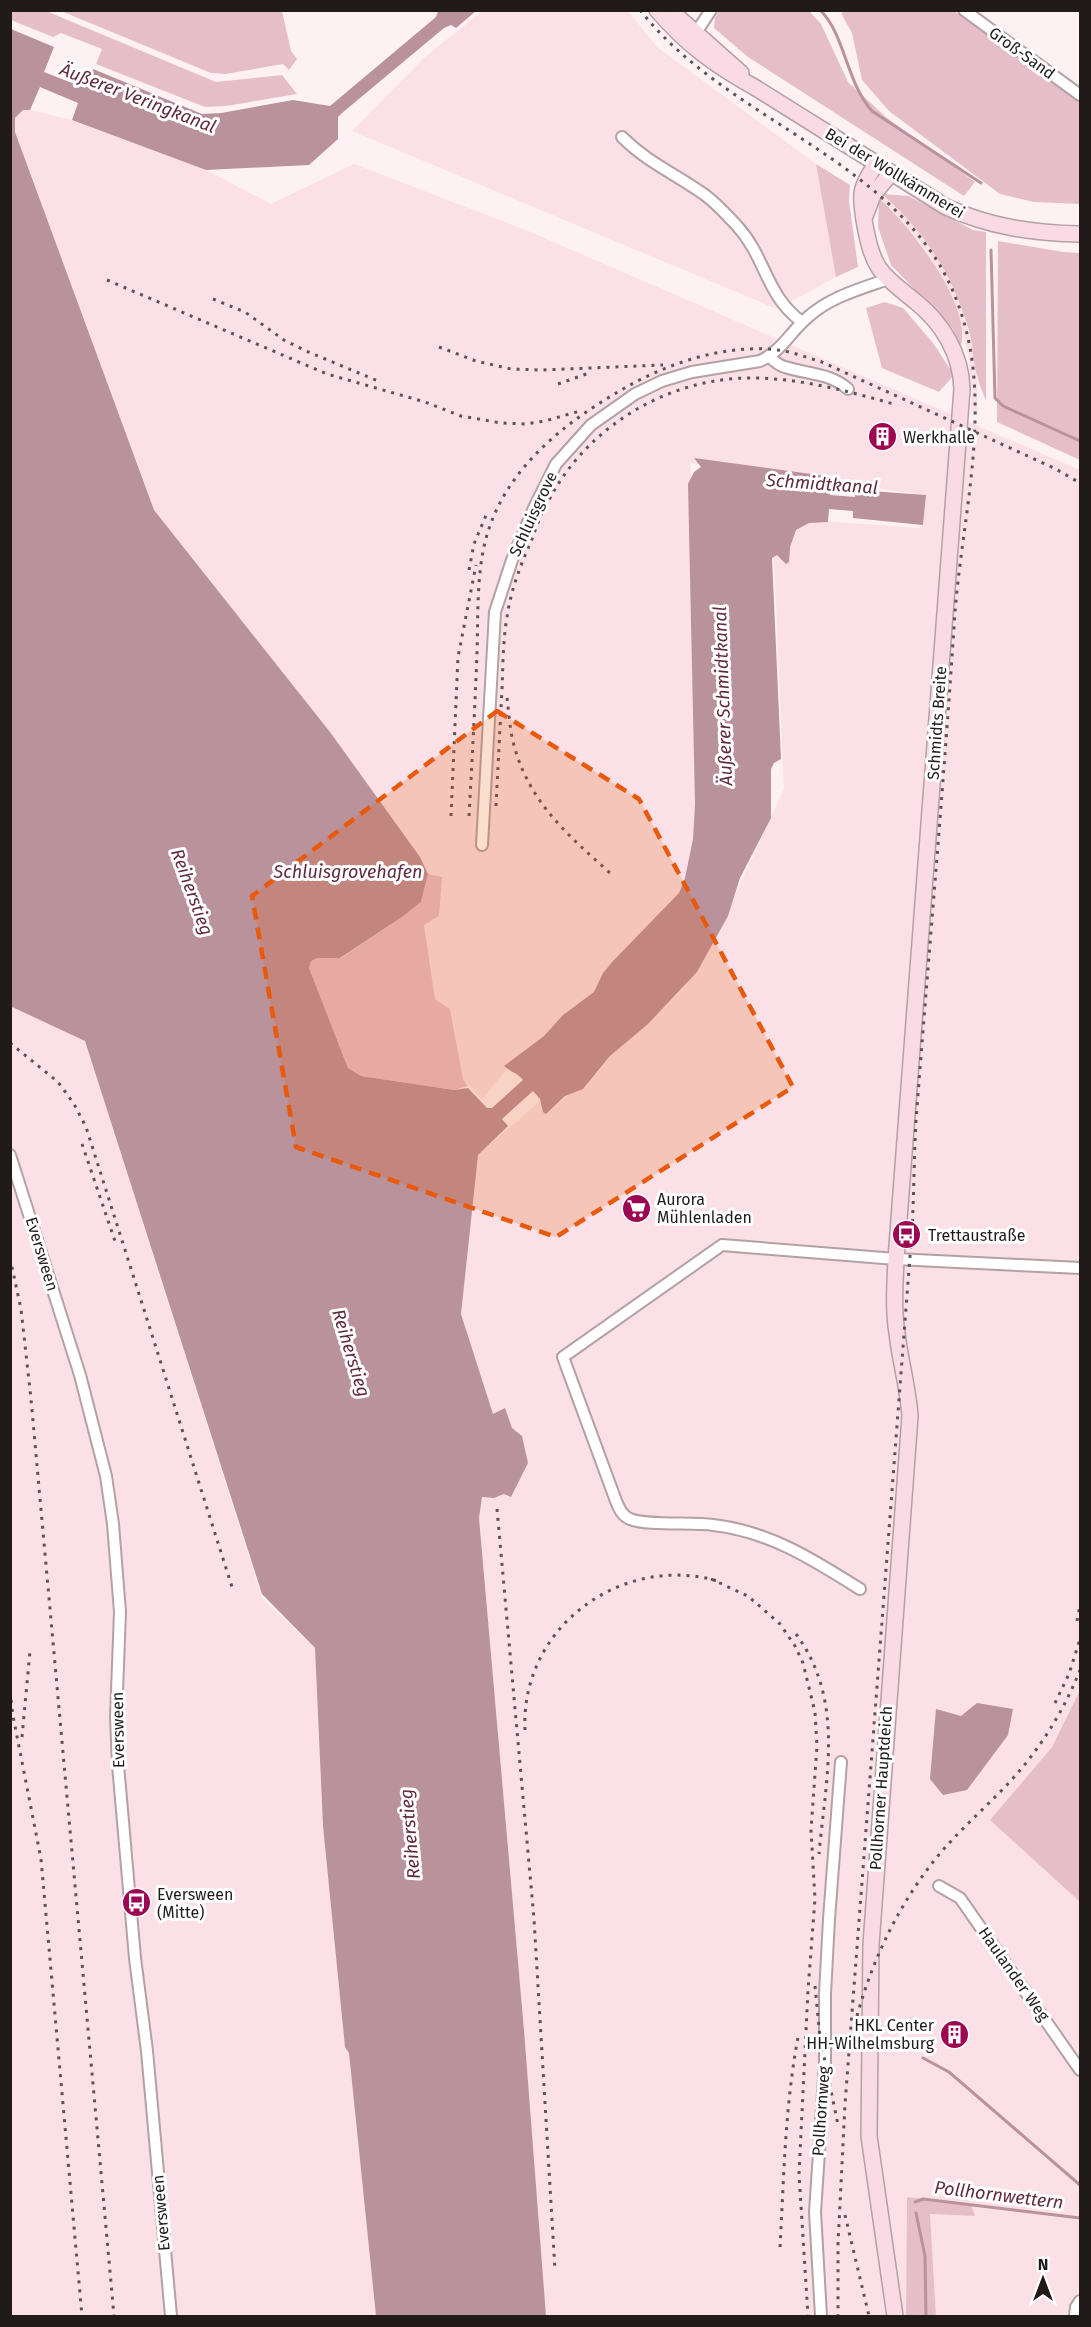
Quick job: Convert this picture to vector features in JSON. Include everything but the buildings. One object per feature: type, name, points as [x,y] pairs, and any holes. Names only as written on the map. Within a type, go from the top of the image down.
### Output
[{"type":"main road","name":"Bei der Wollkämmerei","points":[[657,10],[756,88],[946,207],[979,221],[1020,231],[1080,234]]},
{"type":"main road","name":"Bei der Wollkämmerei","points":[[670,10],[692,38]]},
{"type":"main road","name":"Schmidts Breite","points":[[876,164],[861,190],[866,237],[873,255],[888,279],[931,316],[942,330],[957,357],[962,389],[896,1259]]},
{"type":"main road","points":[[864,220],[873,195],[891,173]]},
{"type":"main road","name":"Pollhorner Hauptdeich","points":[[895,2316],[869,2136],[873,1892],[910,1416],[906,1377],[897,1334],[896,1259]]},
{"type":"street","points":[[692,38],[711,10]]},
{"type":"street","name":"Groß-Sand","points":[[964,10],[1080,95]]},
{"type":"street","points":[[622,138],[640,156],[708,197],[726,214],[753,248],[770,285],[781,302],[802,322]]},
{"type":"street","points":[[848,389],[841,382],[814,373],[782,367],[769,357],[782,346],[802,322],[834,300],[888,279]]},
{"type":"street","name":"Schluisgrove","points":[[482,845],[495,612],[512,560],[556,464],[591,425],[635,394],[662,381],[692,372],[760,361],[769,357]]},
{"type":"street","name":"Eversween","points":[[10,1155],[80,1375],[106,1476],[113,1524],[120,1611],[116,1718],[118,1765],[171,2316]]},
{"type":"street","points":[[860,1589],[811,1558],[759,1535],[713,1524],[638,1521],[626,1516],[616,1501],[563,1357],[722,1245],[896,1259],[1080,1268]]},
{"type":"street","name":"Pollhornweg","points":[[821,2316],[815,2212],[825,2063],[825,1994],[829,1916],[841,1762]]},
{"type":"street","name":"Haulander Weg","points":[[939,1886],[960,1898],[1080,2070]]},
{"type":"street","points":[[1075,2316],[1076,2307],[1080,2301]]},
{"type":"highlighted area","points":[[497,711],[639,799],[793,1087],[556,1237],[296,1147],[252,896]]},
{"type":"shaded area","points":[[10,11],[46,11],[216,82],[282,75],[297,94],[226,106],[205,107],[96,64],[102,49],[61,33],[53,37],[11,20]]},
{"type":"shaded area","points":[[61,11],[282,11],[291,51],[297,59],[289,70],[283,64],[226,74],[211,73]]},
{"type":"shaded area","points":[[482,11],[628,11],[657,47],[816,164],[836,277],[777,309],[352,131],[424,58]]},
{"type":"shaded area","points":[[719,11],[809,11],[821,24],[848,82],[887,118],[975,182],[964,196],[748,57],[714,28],[715,18]]},
{"type":"shaded area","points":[[846,11],[954,11],[1080,103],[1080,204],[1034,202],[1000,194],[889,111],[862,80],[852,33],[841,13]]},
{"type":"shaded area","points":[[23,110],[72,120],[206,170],[271,204],[354,164],[528,231],[1080,470],[1080,1690],[1052,1747],[990,1820],[1080,1902],[1080,2316],[936,2316],[930,2214],[974,2216],[971,2205],[907,2197],[906,2316],[546,2316],[541,2268],[524,2030],[479,1518],[482,1497],[494,1498],[504,1494],[522,1436],[512,1428],[505,1409],[493,1414],[461,1314],[477,1156],[540,1101],[550,1111],[570,1094],[586,1087],[613,1053],[643,1028],[684,988],[705,958],[720,928],[784,789],[773,536],[795,519],[919,528],[923,525],[926,495],[690,463],[705,789],[703,838],[654,953],[506,1070],[482,1099],[463,1079],[450,1009],[435,999],[424,925],[441,877],[428,874],[420,857],[330,732],[154,510],[15,132],[15,118]]},
{"type":"shaded area","points":[[816,164],[850,185],[849,201],[858,267],[836,277]]},
{"type":"shaded area","points":[[882,194],[907,216],[937,256],[956,294],[970,336],[977,375],[978,415],[971,412],[972,391],[968,354],[959,317],[943,280],[925,249],[896,214],[879,198]]},
{"type":"shaded area","points":[[882,194],[909,196],[973,230],[986,232],[986,401],[976,370],[970,334],[956,293],[947,275],[926,241]]},
{"type":"shaded area","points":[[879,198],[892,210],[921,246],[948,288],[962,329],[961,346],[952,328],[891,265],[878,227]]},
{"type":"shaded area","points":[[998,241],[1080,253],[1080,460],[997,422]]},
{"type":"shaded area","points":[[885,302],[903,308],[933,343],[954,375],[939,392],[882,368],[866,308]]},
{"type":"shaded area","points":[[428,874],[442,877],[439,916],[424,925],[435,999],[450,1009],[463,1079],[468,1086],[454,1090],[361,1076],[348,1068],[309,968],[311,960],[317,958],[341,958],[421,902]]},
{"type":"shaded area","points":[[11,1006],[85,1041],[262,1598],[315,1649],[323,1826],[376,2316],[11,2316]]},
{"type":"shaded area","points":[[1080,1690],[1080,1902],[990,1820],[1052,1747]]},
{"type":"shaded area","points":[[907,2197],[971,2205],[975,2216],[930,2214],[936,2316],[906,2316]]},
{"type":"water","points":[[438,11],[476,11],[456,28],[451,25],[444,28],[342,113],[338,117],[338,139],[309,165],[206,170],[72,120],[78,103],[40,87],[30,110],[23,110],[15,118],[15,132],[154,510],[330,732],[420,857],[428,874],[421,902],[402,917],[340,958],[317,958],[311,961],[309,968],[348,1068],[361,1076],[454,1090],[468,1088],[487,1108],[492,1108],[523,1080],[504,1066],[544,1036],[563,1015],[594,992],[603,973],[613,961],[679,893],[685,878],[693,839],[695,804],[688,484],[694,472],[701,467],[694,458],[833,477],[830,495],[855,497],[856,490],[926,495],[923,525],[853,518],[853,511],[829,509],[828,522],[809,523],[796,530],[790,547],[789,562],[786,564],[777,555],[772,558],[781,759],[774,763],[771,769],[771,818],[740,878],[728,916],[697,972],[648,1024],[610,1056],[583,1089],[565,1096],[546,1114],[543,1112],[540,1099],[533,1091],[502,1119],[508,1126],[478,1155],[461,1314],[493,1414],[505,1408],[512,1428],[522,1436],[528,1463],[511,1497],[504,1494],[494,1498],[482,1497],[479,1518],[524,2030],[546,2316],[376,2316],[349,2053],[345,2047],[323,1826],[315,1648],[262,1594],[85,1041],[10,1006],[11,29],[54,47],[44,72],[85,88],[93,69],[202,114],[221,113],[293,100],[330,106],[436,17]]},
{"type":"water","points":[[977,1703],[1013,1709],[1008,1735],[967,1790],[943,1795],[930,1779],[936,1709],[961,1716]]},
{"type":"waterway","points":[[820,10],[835,32],[856,86],[872,111],[981,183]]},
{"type":"waterway","points":[[991,250],[995,398],[1003,406],[1080,441]]},
{"type":"waterway","points":[[923,2058],[949,2072],[1080,2185]]},
{"type":"waterway","name":"Pollhornwettern","points":[[915,2202],[923,2199],[1080,2218]]},
{"type":"waterway","points":[[916,2213],[925,2256],[926,2316]]},
{"type":"railway","points":[[640,10],[673,45],[709,76],[869,186],[904,219],[934,256],[950,284],[962,315],[970,347],[974,379],[972,467],[955,612],[916,1120],[912,1230],[845,2104],[838,2244],[838,2316]]},
{"type":"railway","points":[[107,280],[327,374],[425,402],[461,416],[501,423],[525,424],[580,411]]},
{"type":"railway","points":[[213,299],[245,312],[284,340],[306,351],[378,381]]},
{"type":"railway","points":[[439,347],[476,361],[511,369],[663,365]]},
{"type":"railway","points":[[469,816],[479,581],[489,528],[501,501],[535,454],[580,416],[630,385],[647,376],[702,356],[740,350],[784,351],[822,362],[1054,468],[1080,483]]},
{"type":"railway","points":[[558,384],[592,372]]},
{"type":"railway","points":[[496,806],[504,644],[511,597],[520,567],[550,498],[566,473],[585,450],[607,429],[658,398],[716,381],[765,378],[803,382],[897,405]]},
{"type":"railway","points":[[469,570],[474,544],[487,513]]},
{"type":"railway","points":[[451,816],[458,657],[476,565]]},
{"type":"railway","points":[[507,698],[513,743],[522,769],[541,803],[566,832],[610,873]]},
{"type":"railway","points":[[10,1043],[58,1082],[74,1104],[86,1127],[232,1587]]},
{"type":"railway","points":[[82,1144],[116,1244]]},
{"type":"railway","points":[[10,1258],[21,1309],[31,1399],[114,2316]]},
{"type":"railway","points":[[497,1509],[534,1919],[555,2270]]},
{"type":"railway","points":[[525,1730],[528,1693],[539,1660],[558,1631],[583,1607],[613,1589],[646,1578],[682,1575],[718,1581]]},
{"type":"railway","points":[[711,1579],[748,1596],[780,1624],[803,1663],[815,1712],[817,1746],[811,1830],[815,1899],[799,2174],[808,2316]]},
{"type":"railway","points":[[1077,1621],[1080,1605]]},
{"type":"railway","points":[[796,1634],[811,1659],[827,1712],[828,1768],[819,1854]]},
{"type":"railway","points":[[1055,1703],[1069,1674],[1080,1639]]},
{"type":"railway","points":[[22,1737],[30,1651]]},
{"type":"railway","points":[[857,2016],[879,1953],[899,1913],[923,1875],[946,1846],[1016,1775],[1035,1751],[1060,1712],[1080,1670]]},
{"type":"railway","points":[[10,1691],[41,1859],[82,2316]]},
{"type":"railway","points":[[815,1986],[820,2037],[838,2125]]},
{"type":"railway","points":[[780,2247],[788,2113],[799,2032]]},
{"type":"railway","points":[[845,2215],[869,2316]]},
{"type":"place","name":"Werkhalle","points":[[882,437]]},
{"type":"place","name":"Aurora Mühlenladen","points":[[636,1208]]},
{"type":"place","name":"Trettaustraße","points":[[907,1235]]},
{"type":"place","name":"Eversween (Mitte)","points":[[136,1903]]},
{"type":"place","name":"HKL Center HH-Wilhelmsburg","points":[[955,2034]]},
{"type":"water label","name":"Äußerer Veringkanal","points":[[138,98]]},
{"type":"water label","name":"Schmidtkanal","points":[[822,484]]},
{"type":"water label","name":"Äußerer Schmidtkanal","points":[[723,696]]},
{"type":"water label","name":"Schluisgrovehafen","points":[[348,872]]},
{"type":"water label","name":"Reiherstieg","points":[[192,892]]},
{"type":"water label","name":"Reiherstieg","points":[[351,1353]]},
{"type":"water label","name":"Reiherstieg","points":[[410,1834]]}]
